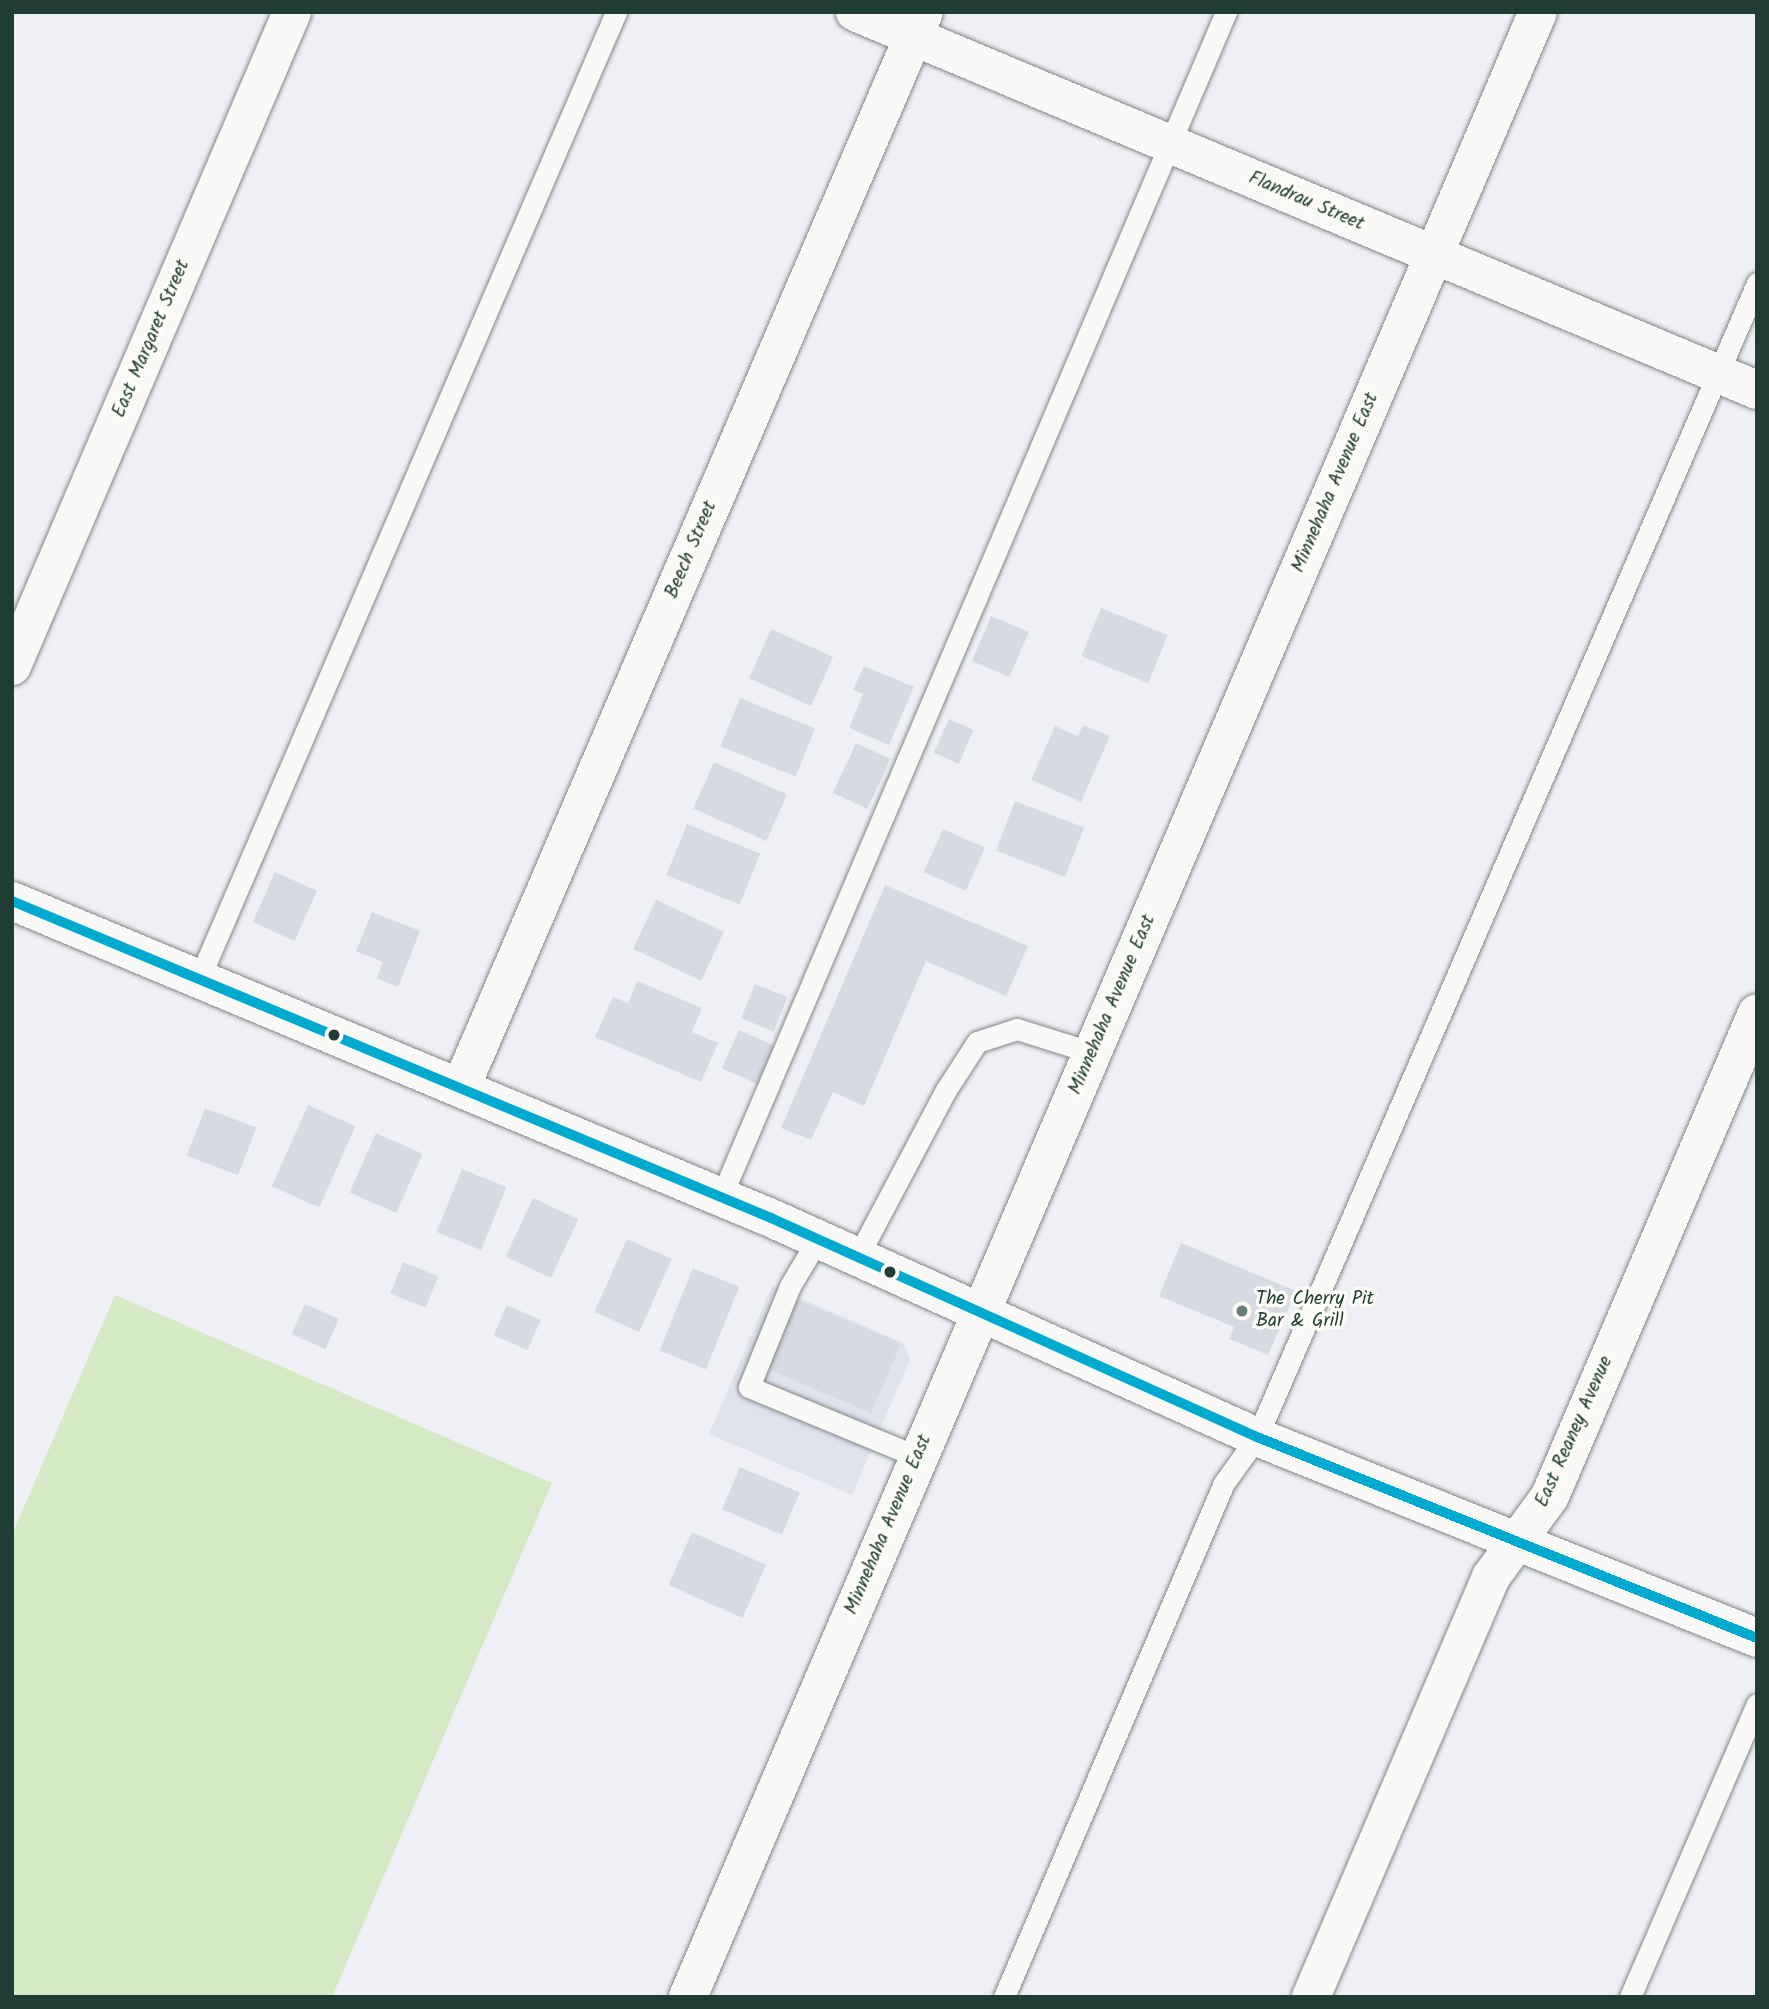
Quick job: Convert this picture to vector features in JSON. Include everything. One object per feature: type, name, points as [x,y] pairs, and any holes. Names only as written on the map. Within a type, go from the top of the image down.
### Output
[{"type":"main road","name":"East Margaret Street","points":[[12,666],[292,12]]},
{"type":"main road","name":"Flandrau Street","points":[[855,12],[918,24],[1169,145],[1717,376],[1757,390]]},
{"type":"main road","name":"Minnehaha Avenue East","points":[[688,1997],[1538,12]]},
{"type":"main road","name":"Beech Street","points":[[461,1087],[918,24]]},
{"type":"main road","points":[[12,901],[721,1197],[982,1310],[1257,1437],[1521,1540],[1757,1638]]},
{"type":"main road","name":"East Reaney Avenue","points":[[1311,1997],[1491,1577],[1521,1540],[1550,1496],[1757,1013]]},
{"type":"lane","points":[[199,979],[616,12]]},
{"type":"lane","points":[[721,1197],[1226,12]]},
{"type":"lane","points":[[1004,1997],[1224,1483],[1257,1437],[1757,283]]},
{"type":"lane","points":[[858,1256],[946,1090],[977,1042],[1017,1029],[1093,1053]]},
{"type":"lane","points":[[818,1239],[790,1286],[749,1387],[918,1457]]},
{"type":"lane","points":[[1630,1997],[1757,1704]]},
{"type":"shaded area","points":[[772,1286],[904,1343],[910,1360],[852,1495],[709,1434]]},
{"type":"green space","points":[[115,1295],[552,1483],[332,1997],[12,1997],[12,1535]]},
{"type":"building","points":[[1101,608],[1168,635],[1148,683],[1082,656]]},
{"type":"building","points":[[991,616],[1029,632],[1010,677],[972,661]]},
{"type":"building","points":[[771,629],[833,657],[811,706],[749,678]]},
{"type":"building","points":[[864,666],[914,687],[889,745],[849,728],[863,694],[853,690]]},
{"type":"building","points":[[740,698],[815,728],[796,777],[721,746]]},
{"type":"building","points":[[949,719],[974,730],[959,764],[934,753]]},
{"type":"building","points":[[1083,725],[1110,736],[1081,802],[1031,780],[1055,726],[1078,736]]},
{"type":"building","points":[[856,743],[890,759],[867,809],[833,793]]},
{"type":"building","points":[[714,762],[787,795],[766,841],[693,809]]},
{"type":"building","points":[[1015,801],[1084,828],[1065,877],[996,850]]},
{"type":"building","points":[[687,824],[760,854],[740,905],[666,875]]},
{"type":"building","points":[[943,829],[985,848],[966,891],[924,872]]},
{"type":"building","points":[[275,872],[317,891],[295,941],[253,922]]},
{"type":"building","points":[[885,885],[1028,946],[1006,996],[926,961],[864,1106],[833,1092],[811,1140],[781,1128]]},
{"type":"building","points":[[656,900],[724,932],[701,981],[633,949]]},
{"type":"building","points":[[372,912],[420,931],[398,987],[377,978],[383,962],[356,951]]},
{"type":"building","points":[[637,981],[702,1008],[692,1032],[718,1043],[701,1082],[595,1037],[613,997],[628,1003]]},
{"type":"building","points":[[755,984],[787,997],[774,1031],[741,1018]]},
{"type":"building","points":[[739,1030],[775,1046],[758,1084],[722,1068]]},
{"type":"building","points":[[308,1105],[356,1126],[319,1207],[272,1186]]},
{"type":"building","points":[[205,1108],[256,1128],[238,1175],[187,1156]]},
{"type":"building","points":[[376,1133],[423,1154],[396,1213],[350,1192]]},
{"type":"building","points":[[462,1169],[507,1187],[481,1250],[437,1232]]},
{"type":"building","points":[[533,1198],[578,1219],[551,1278],[506,1257]]},
{"type":"building","points":[[627,1239],[672,1259],[639,1332],[594,1312]]},
{"type":"building","name":"The Cherry Pit Bar & Grill","points":[[1181,1243],[1296,1291],[1268,1355],[1229,1339],[1234,1327],[1159,1296]]},
{"type":"building","points":[[403,1262],[438,1276],[425,1308],[390,1294]]},
{"type":"building","points":[[693,1268],[739,1287],[706,1369],[660,1351]]},
{"type":"building","points":[[797,1299],[901,1343],[871,1413],[767,1369]]},
{"type":"building","points":[[305,1304],[339,1319],[325,1349],[292,1334]]},
{"type":"building","points":[[507,1305],[541,1320],[527,1350],[494,1335]]},
{"type":"building","points":[[740,1467],[800,1492],[782,1535],[722,1509]]},
{"type":"building","points":[[692,1532],[766,1565],[742,1618],[668,1585]]},
{"type":"transit line","points":[[12,901],[771,1218],[1257,1437],[1757,1638]]},
{"type":"place","name":"The Cherry Pit Bar & Grill","points":[[1242,1311]]}]
